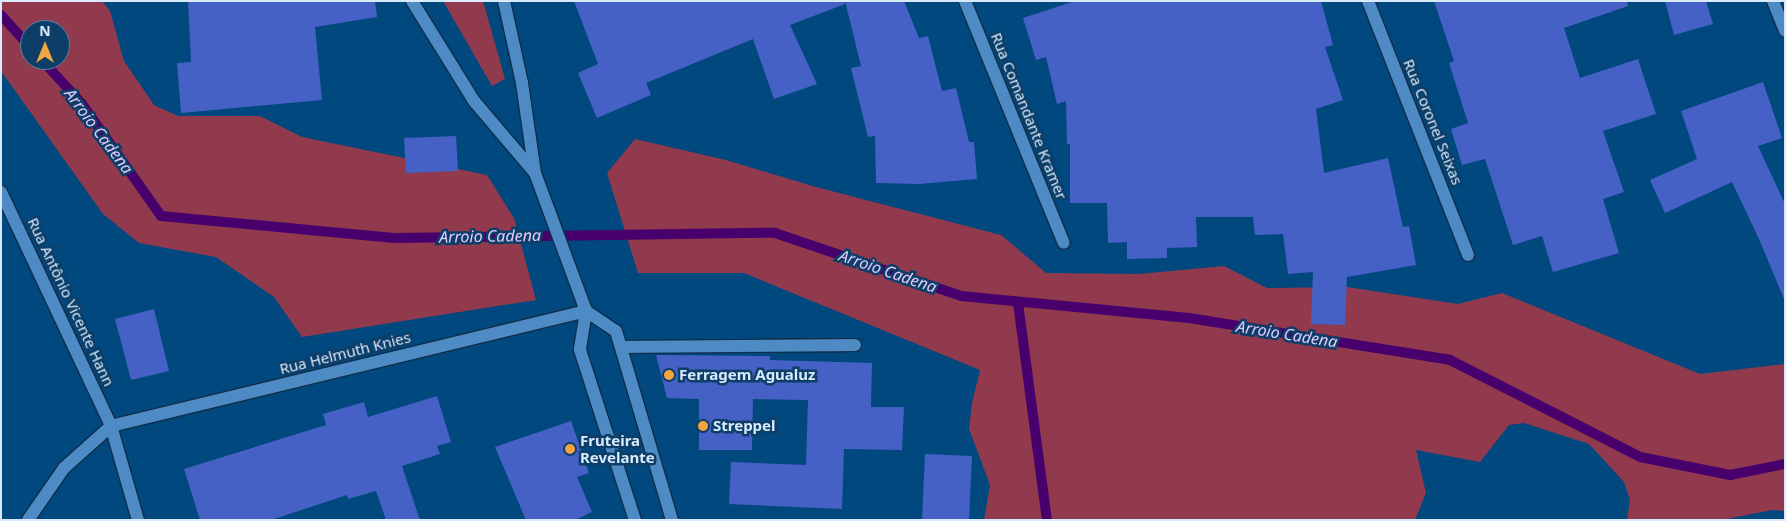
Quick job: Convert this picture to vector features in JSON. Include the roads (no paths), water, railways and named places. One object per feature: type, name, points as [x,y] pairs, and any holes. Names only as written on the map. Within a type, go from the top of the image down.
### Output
[{"type":"street","points":[[412,1],[474,101],[535,174]]},
{"type":"street","points":[[504,1],[522,83],[535,174],[586,311],[580,350],[635,520]]},
{"type":"street","name":"Rua Comandante Kramer","points":[[965,1],[1064,243]]},
{"type":"street","name":"Rua Coronel Seixas","points":[[1368,1],[1468,255]]},
{"type":"street","points":[[1773,1],[1785,31]]},
{"type":"street","name":"Rua Antônio Vicente Hann","points":[[1,192],[111,426],[138,520]]},
{"type":"street","points":[[586,311],[616,331],[672,520]]},
{"type":"street","name":"Rua Helmuth Knies","points":[[111,426],[586,311]]},
{"type":"street","points":[[622,347],[856,345]]},
{"type":"street","points":[[28,520],[64,468],[111,426]]},
{"type":"waterway","name":"Arroio Cadena","points":[[1,15],[20,36]]},
{"type":"waterway","name":"Arroio Cadena","points":[[51,70],[82,104],[161,216],[394,238],[775,233],[961,296],[1189,318],[1450,360],[1640,457],[1730,475],[1785,464]]},
{"type":"waterway","points":[[1018,303],[1047,520]]},
{"type":"place","name":"Ferragem Agualuz","points":[[669,375]]},
{"type":"place","name":"Streppel","points":[[703,426]]},
{"type":"place","name":"Fruteira Revelante","points":[[570,449]]}]
